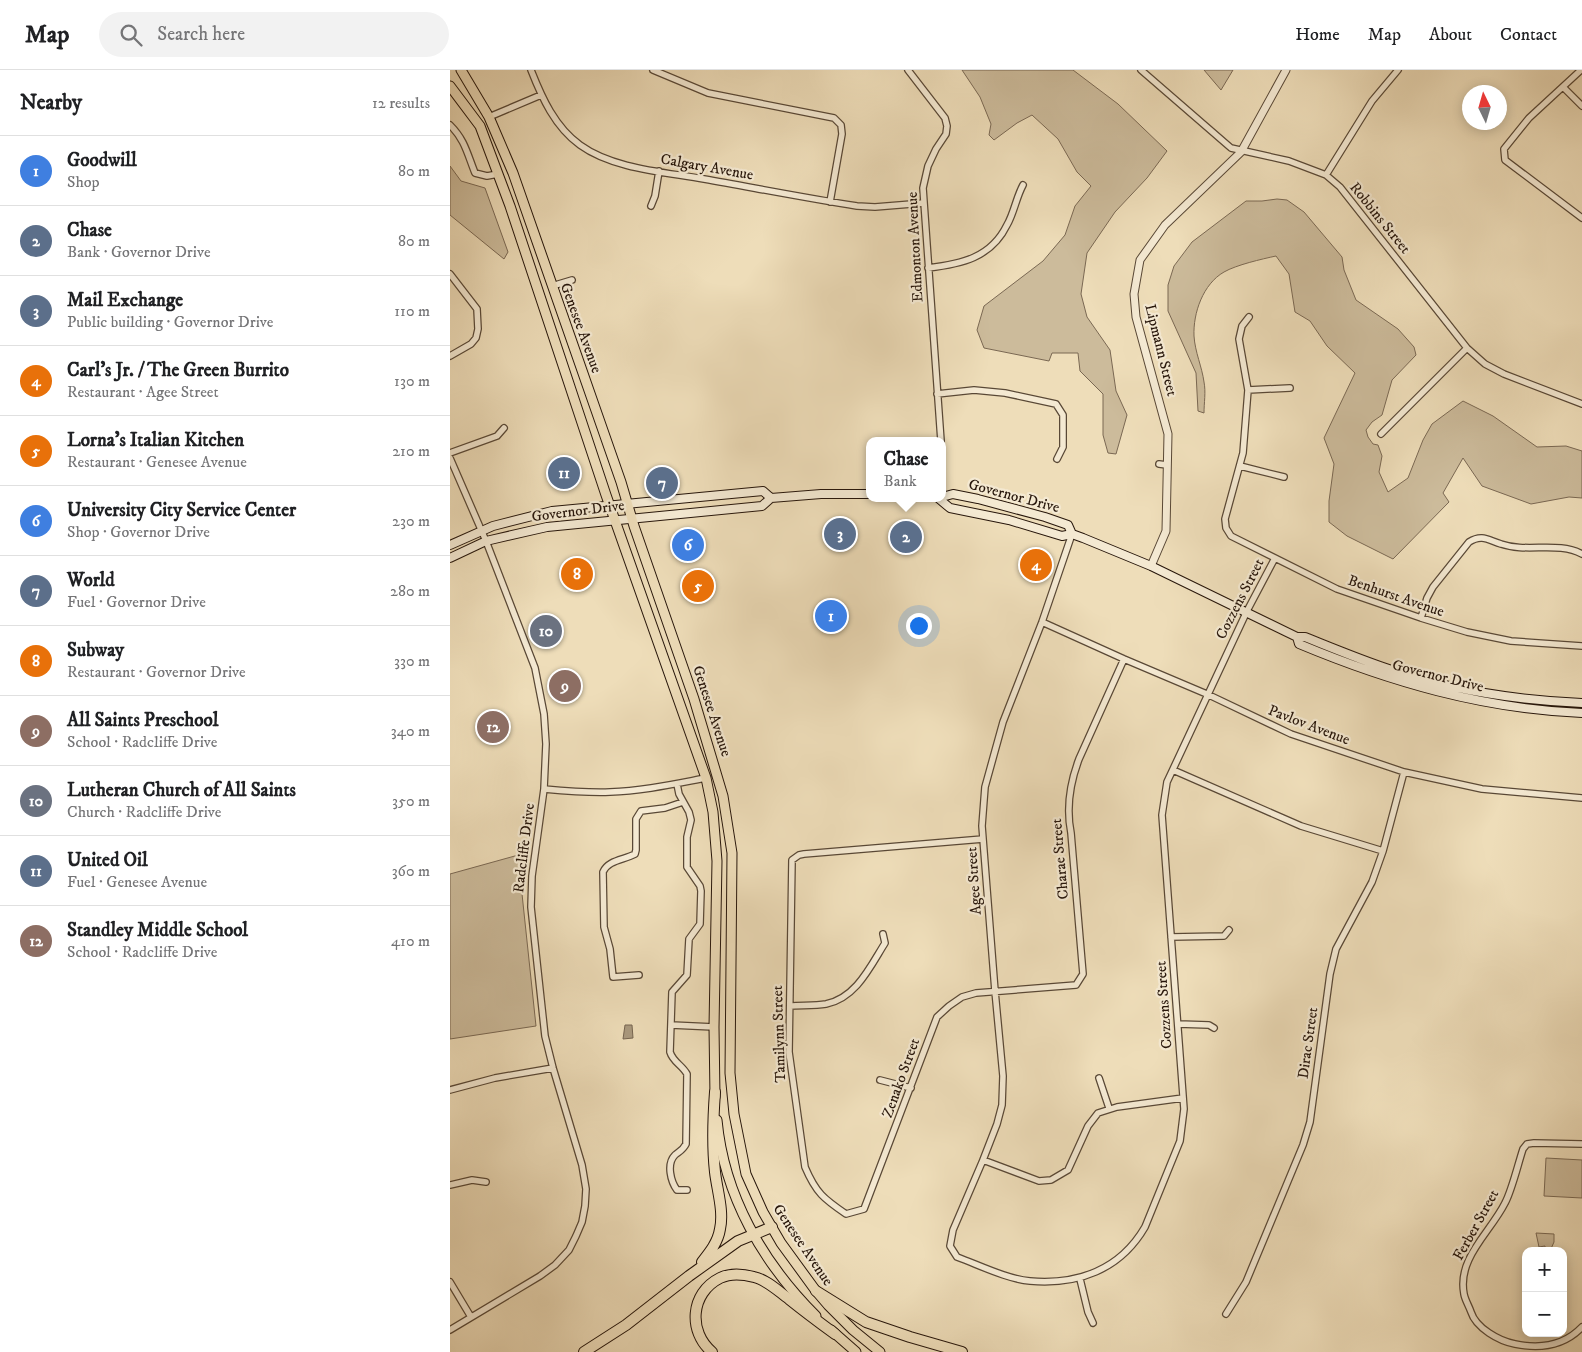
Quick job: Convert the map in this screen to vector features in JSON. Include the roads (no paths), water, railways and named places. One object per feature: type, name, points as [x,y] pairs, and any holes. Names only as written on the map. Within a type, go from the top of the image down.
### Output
[{"type":"highway","points":[[690,1276],[712,1250],[720,1230],[721,1216],[712,1130],[715,1092]]},
{"type":"highway","points":[[584,1352],[626,1326],[738,1241],[772,1227]]},
{"type":"highway","points":[[712,1352],[700,1338],[694,1313],[700,1298],[710,1286],[720,1278],[738,1274],[756,1277],[772,1286],[835,1334]]},
{"type":"highway","points":[[816,1291],[866,1322],[962,1352]]},
{"type":"main road","name":"Genesee Avenue","points":[[461,70],[489,117],[513,173],[614,459],[627,504],[691,690],[724,796],[732,853],[730,1074],[734,1114],[746,1174],[763,1212],[781,1243],[816,1291],[828,1306],[880,1352]]},
{"type":"main road","name":"Genesee Avenue","points":[[450,86],[480,126],[498,174],[615,520],[706,778],[713,812],[717,861],[714,1026],[715,1092],[719,1138],[735,1198],[745,1220],[779,1275],[835,1334],[856,1352]]},
{"type":"main road","name":"Governor Drive","points":[[450,545],[482,530],[544,512],[763,491],[771,498]]},
{"type":"main road","name":"Governor Drive","points":[[450,558],[486,541],[547,527],[762,506],[771,498],[821,494],[866,494]]},
{"type":"main road","name":"Governor Drive","points":[[946,496],[953,494],[1012,507],[1068,525],[1072,534]]},
{"type":"main road","name":"Governor Drive","points":[[943,502],[950,508],[1009,520],[1062,536],[1072,534],[1151,566],[1247,611],[1297,637],[1305,637],[1380,667],[1472,691],[1552,702],[1582,703]]},
{"type":"main road","name":"Governor Drive","points":[[1297,637],[1299,644],[1334,659],[1421,688],[1552,712],[1582,713]]},
{"type":"main road","points":[[714,1026],[731,1029]]},
{"type":"street","name":"Calgary Avenue","points":[[531,70],[541,95],[565,132],[580,145],[601,157],[621,164],[830,202],[876,207],[924,203]]},
{"type":"street","points":[[653,70],[708,93],[834,118],[841,124],[842,134],[830,202]]},
{"type":"street","name":"Edmonton Avenue","points":[[908,70],[945,118],[947,126],[946,134],[928,166],[924,188],[941,437]]},
{"type":"street","name":"Robbins Street","points":[[1141,70],[1231,148],[1241,152],[1289,161],[1326,175],[1340,186],[1467,348],[1485,364],[1504,374],[1582,404]]},
{"type":"street","name":"Lipmann Street","points":[[1151,566],[1166,531],[1168,434],[1136,317],[1134,294],[1140,260],[1165,225],[1241,152],[1286,70]]},
{"type":"street","points":[[1326,175],[1372,101],[1398,70]]},
{"type":"street","points":[[1582,70],[1529,118],[1504,149],[1505,160],[1582,218]]},
{"type":"street","points":[[1563,87],[1582,106]]},
{"type":"street","points":[[489,117],[541,95]]},
{"type":"street","points":[[450,124],[462,137],[474,173],[487,176],[498,174]]},
{"type":"street","points":[[650,206],[655,196],[659,171]]},
{"type":"street","points":[[928,268],[972,260],[984,252],[997,240],[1007,226],[1017,196],[1023,185]]},
{"type":"street","points":[[450,274],[477,309],[478,329],[476,338],[471,344],[450,356]]},
{"type":"street","points":[[552,286],[572,280]]},
{"type":"street","points":[[1250,317],[1242,326],[1239,339],[1248,390],[1240,466],[1284,477]]},
{"type":"street","points":[[1381,434],[1467,348]]},
{"type":"street","points":[[1248,390],[1290,388]]},
{"type":"street","points":[[938,394],[982,391],[1005,393],[1056,404],[1063,414],[1063,448],[1057,459]]},
{"type":"street","points":[[450,453],[497,436],[504,428]]},
{"type":"street","name":"Radcliffe Drive","points":[[450,458],[482,530],[535,668],[544,714],[546,736],[544,789],[532,876],[531,908],[545,1036],[582,1165],[586,1189],[582,1222],[569,1250],[555,1265],[540,1276],[471,1317]]},
{"type":"street","points":[[1158,464],[1167,465]]},
{"type":"street","name":"Benhurst Avenue","points":[[1240,466],[1225,519],[1226,528],[1231,536],[1337,589],[1421,618],[1466,632],[1511,641],[1582,646]]},
{"type":"street","name":"Agee Street","points":[[953,1230],[983,1160],[1002,1105],[1003,1076],[983,839],[982,808],[985,788],[998,737],[1042,622],[1072,534]]},
{"type":"street","points":[[1421,618],[1427,598],[1433,587],[1469,542],[1476,538],[1482,537],[1515,548],[1564,548],[1582,554]]},
{"type":"street","name":"Cozzens Street","points":[[953,1230],[950,1246],[957,1257],[1030,1281],[1080,1279],[1103,1270],[1121,1257],[1141,1235],[1145,1227],[1180,1141],[1184,1109],[1162,815],[1167,782],[1247,611],[1275,558]]},
{"type":"street","name":"Pavlov Avenue","points":[[1042,622],[1209,695],[1292,734],[1404,772],[1482,789],[1582,798]]},
{"type":"street","name":"Charae Street","points":[[995,990],[1076,985],[1083,974],[1071,833],[1068,819],[1070,790],[1079,759],[1124,659]]},
{"type":"street","points":[[1174,770],[1301,826],[1384,851]]},
{"type":"street","name":"Dirac Street","points":[[1226,1314],[1246,1282],[1303,1145],[1310,1122],[1330,974],[1336,949],[1372,882],[1384,851],[1404,772]]},
{"type":"street","points":[[544,789],[575,792],[611,792],[677,784],[706,778]]},
{"type":"street","points":[[677,784],[682,802],[689,812],[691,820],[687,837],[686,867],[700,886],[700,924],[689,939],[687,975],[672,992],[670,1052],[672,1058],[684,1068],[687,1074],[687,1084],[686,1144],[683,1150],[674,1156],[671,1163],[671,1182],[677,1190],[687,1190]]},
{"type":"street","points":[[639,975],[612,977],[610,949],[604,927],[603,872],[605,866],[635,854],[636,819],[641,811],[665,808],[682,802]]},
{"type":"street","name":"Tamilynn Street","points":[[864,1209],[846,1214],[822,1198],[810,1181],[805,1167],[789,1052],[792,860],[804,854],[983,839]]},
{"type":"street","points":[[1171,937],[1224,936],[1229,930]]},
{"type":"street","points":[[790,1006],[827,1004],[849,993],[858,986],[885,943],[883,934]]},
{"type":"street","name":"Zenako Street","points":[[864,1209],[937,1016],[962,997],[995,990]]},
{"type":"street","points":[[1178,1024],[1209,1025],[1214,1028]]},
{"type":"street","points":[[671,1025],[714,1026]]},
{"type":"street","points":[[450,1090],[495,1078],[553,1068]]},
{"type":"street","points":[[1099,1078],[1109,1108]]},
{"type":"street","points":[[880,1080],[911,1088]]},
{"type":"street","points":[[983,1160],[1039,1181],[1051,1180],[1068,1170],[1088,1126],[1098,1113],[1109,1108],[1183,1098]]},
{"type":"street","name":"Ferber Street","points":[[1582,1144],[1527,1144],[1523,1149],[1506,1202],[1473,1252],[1463,1274],[1464,1295],[1474,1320],[1492,1334],[1510,1343],[1530,1347],[1551,1344],[1560,1342],[1582,1327]]},
{"type":"street","points":[[450,1185],[472,1180],[486,1182]]},
{"type":"street","points":[[1080,1279],[1088,1312],[1093,1323]]},
{"type":"street","points":[[450,1282],[471,1317],[450,1330]]},
{"type":"place","name":"United Oil","points":[[564,473]]},
{"type":"place","name":"World","points":[[662,483]]},
{"type":"place","name":"Mail Exchange","points":[[840,534]]},
{"type":"place","name":"Chase","points":[[906,537]]},
{"type":"place","name":"University City Service Center","points":[[688,545]]},
{"type":"place","name":"Carl's Jr. / The Green Burrito","points":[[1036,565]]},
{"type":"place","name":"Subway","points":[[577,574]]},
{"type":"place","name":"Lorna's Italian Kitchen","points":[[698,586]]},
{"type":"place","name":"Goodwill","points":[[831,616]]},
{"type":"place","name":"Lutheran Church of All Saints","points":[[546,631]]},
{"type":"place","name":"All Saints Preschool","points":[[565,686]]},
{"type":"place","name":"Standley Middle School","points":[[493,727]]}]
